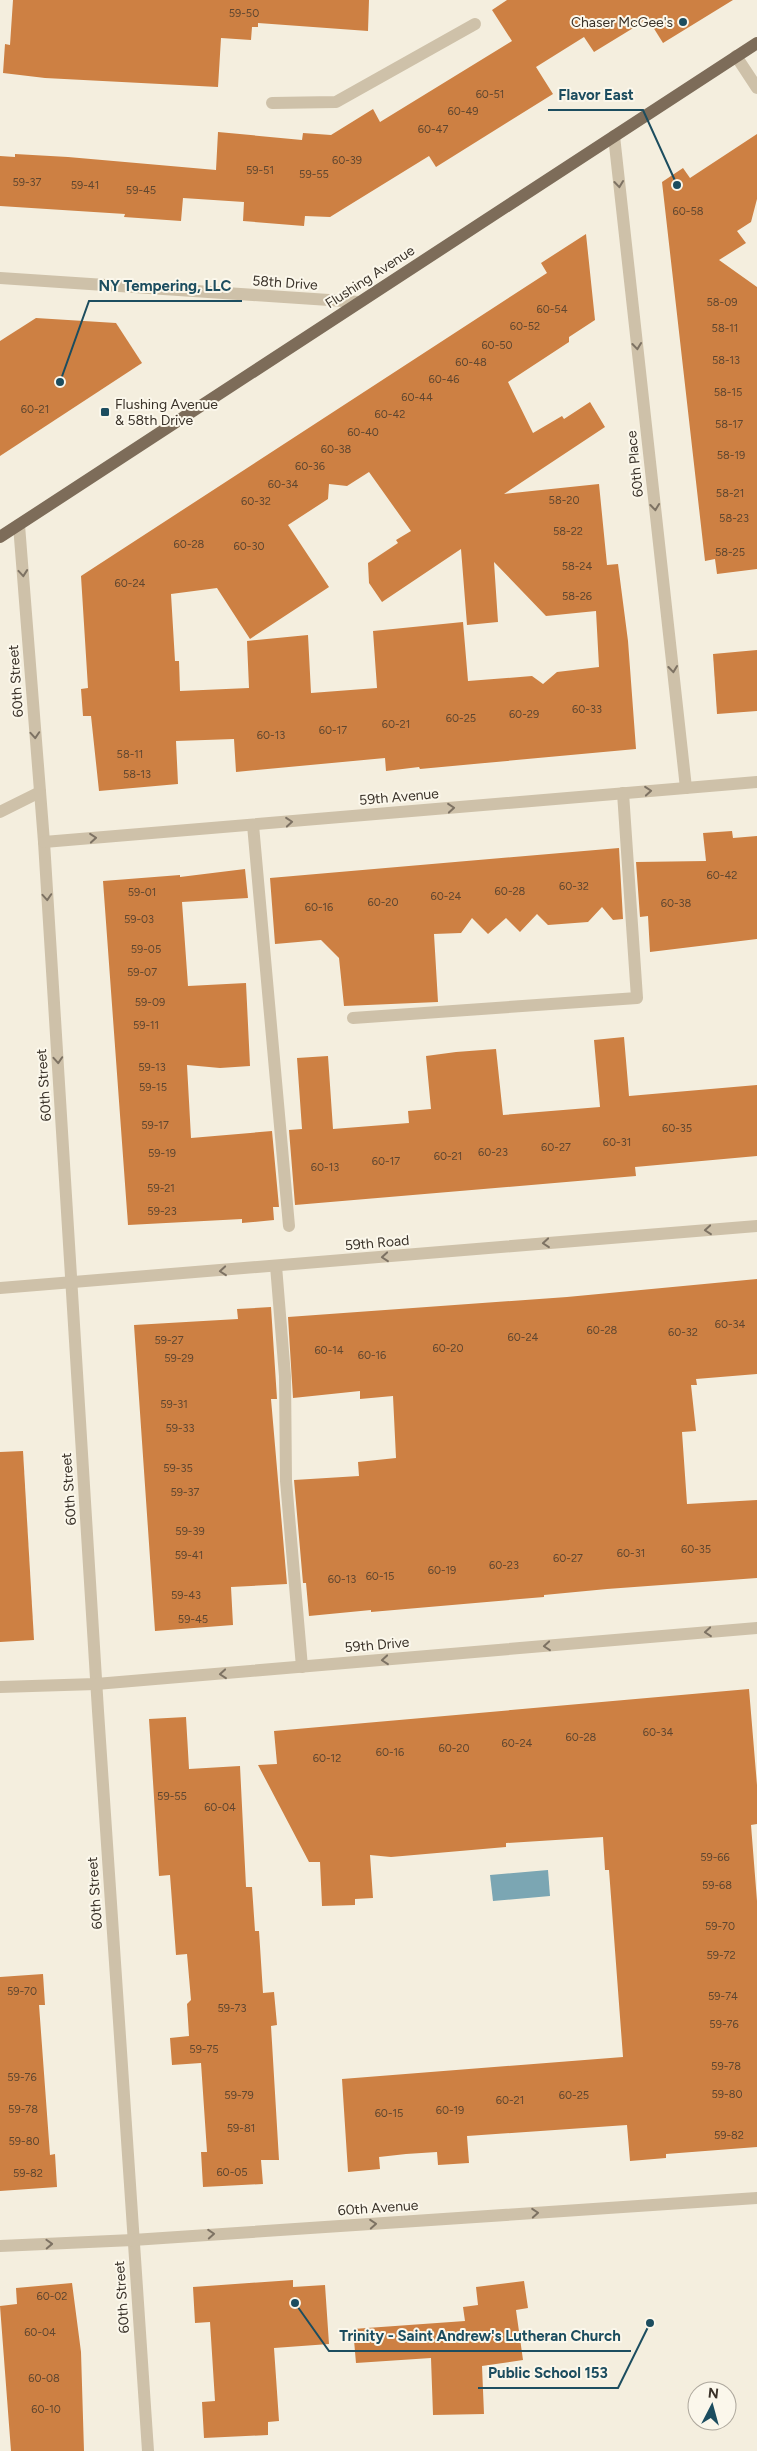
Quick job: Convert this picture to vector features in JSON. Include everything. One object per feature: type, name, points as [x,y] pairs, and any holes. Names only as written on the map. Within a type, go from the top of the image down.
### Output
[{"type":"main road","name":"Flushing Avenue","points":[[0,537],[757,43]]},
{"type":"street","points":[[272,103],[336,102],[476,24]]},
{"type":"street","points":[[736,56],[757,88]]},
{"type":"street","name":"60th Place","points":[[614,136],[686,788]]},
{"type":"street","name":"58th Drive","points":[[0,278],[359,302]]},
{"type":"street","name":"60th Street","points":[[19,525],[44,842],[96,1684],[148,2451]]},
{"type":"street","name":"59th Avenue","points":[[44,842],[757,782]]},
{"type":"street","points":[[0,812],[40,792]]},
{"type":"street","points":[[353,1018],[637,998],[623,793]]},
{"type":"street","points":[[254,825],[289,1226]]},
{"type":"street","name":"59th Road","points":[[0,1288],[757,1226]]},
{"type":"street","points":[[276,1266],[284,1376],[286,1480],[302,1667]]},
{"type":"street","name":"59th Drive","points":[[0,1688],[96,1684],[757,1628]]},
{"type":"street","name":"60th Avenue","points":[[0,2246],[133,2240],[757,2198]]},
{"type":"water","points":[[548,1870],[550,1896],[493,1901],[490,1875]]},
{"type":"building","points":[[13,0],[369,0],[368,31],[258,23],[258,27],[252,27],[251,40],[221,38],[218,87],[45,78],[3,73],[5,44],[10,45]]},
{"type":"building","points":[[507,0],[733,0],[663,43],[648,19],[594,52],[584,37],[536,67],[553,94],[436,167],[429,156],[330,217],[305,216],[304,226],[243,221],[244,202],[183,198],[181,221],[124,217],[125,214],[0,206],[0,156],[15,157],[15,154],[68,157],[216,170],[218,132],[302,140],[303,133],[331,135],[373,109],[380,122],[512,41],[492,10]]},
{"type":"building","points":[[757,134],[757,199],[751,222],[737,231],[746,243],[719,260],[757,287],[757,569],[717,574],[715,559],[705,561],[662,182],[683,168],[690,178]]},
{"type":"building","points":[[586,234],[595,320],[569,337],[569,342],[508,382],[533,433],[562,416],[564,419],[590,402],[605,427],[504,494],[599,484],[607,565],[618,564],[628,641],[636,749],[386,771],[385,758],[236,772],[234,739],[176,741],[178,784],[99,791],[91,716],[83,716],[81,689],[88,688],[81,576],[547,273],[541,263]],"holes":[[[369,472],[411,531],[396,540],[398,543],[368,563],[369,583],[382,602],[461,549],[467,625],[498,622],[494,562],[546,616],[596,611],[599,667],[557,672],[543,684],[532,676],[468,681],[463,622],[373,631],[377,688],[311,693],[308,635],[247,641],[249,688],[180,691],[179,661],[175,661],[171,594],[217,588],[250,639],[329,587],[288,525],[328,499],[329,484],[347,486]]]},
{"type":"building","points":[[36,318],[116,323],[142,363],[0,456],[0,341]]},
{"type":"building","points":[[757,650],[757,711],[717,714],[713,654]]},
{"type":"building","points":[[732,831],[733,838],[757,836],[757,939],[650,952],[648,916],[640,917],[636,862],[706,861],[703,833]]},
{"type":"building","points":[[619,848],[623,919],[613,920],[602,907],[588,922],[548,925],[537,914],[520,932],[506,918],[488,934],[472,918],[461,933],[434,934],[438,1002],[344,1006],[339,958],[321,940],[275,944],[270,878]]},
{"type":"building","points":[[245,869],[248,898],[182,902],[188,986],[246,983],[250,1066],[220,1068],[187,1065],[191,1138],[272,1131],[279,1207],[273,1207],[274,1220],[242,1223],[242,1219],[128,1225],[103,881],[180,875],[180,877]]},
{"type":"building","points":[[624,1037],[629,1096],[757,1085],[757,1156],[635,1167],[636,1176],[295,1205],[289,1130],[302,1129],[297,1058],[328,1056],[333,1129],[409,1123],[408,1111],[431,1109],[426,1056],[456,1052],[496,1049],[503,1115],[600,1107],[594,1040]]},
{"type":"building","points":[[757,1279],[757,1374],[696,1379],[697,1385],[691,1385],[696,1431],[682,1432],[687,1504],[757,1500],[757,1578],[607,1589],[544,1595],[544,1597],[309,1616],[306,1583],[303,1583],[294,1480],[359,1476],[358,1462],[396,1458],[393,1396],[360,1399],[360,1391],[293,1398],[288,1317],[567,1297]]},
{"type":"building","points":[[271,1307],[277,1399],[271,1399],[287,1584],[231,1587],[233,1625],[155,1631],[134,1325],[238,1319],[237,1309]]},
{"type":"building","points":[[23,1451],[34,1640],[0,1642],[0,1452]]},
{"type":"building","points":[[749,1689],[757,1785],[757,1824],[751,1825],[757,1901],[757,2147],[666,2154],[666,2158],[630,2161],[627,2125],[467,2136],[469,2163],[438,2165],[437,2152],[406,2154],[379,2157],[380,2169],[348,2172],[342,2079],[623,2057],[609,1870],[605,1870],[603,1837],[506,1843],[506,1847],[391,1857],[370,1855],[373,1898],[355,1899],[355,1905],[322,1906],[320,1862],[309,1862],[258,1765],[277,1764],[274,1731]]},
{"type":"building","points":[[186,1717],[189,1769],[240,1766],[246,1887],[252,1887],[255,1931],[259,1931],[263,1993],[274,1992],[277,2025],[271,2026],[279,2160],[261,2160],[263,2184],[203,2187],[201,2152],[207,2152],[201,2063],[172,2065],[170,2038],[189,2036],[187,2004],[191,2000],[187,1954],[176,1955],[170,1875],[159,1876],[149,1719]]},
{"type":"building","points":[[43,1974],[45,2005],[39,2005],[50,2155],[55,2154],[57,2187],[0,2191],[0,1977]]},
{"type":"building","points":[[293,2280],[293,2287],[325,2285],[329,2344],[274,2348],[279,2421],[268,2422],[268,2435],[204,2438],[202,2402],[215,2401],[210,2322],[195,2323],[193,2287]]},
{"type":"building","points":[[524,2281],[528,2308],[516,2310],[523,2360],[482,2366],[484,2414],[433,2415],[431,2358],[356,2363],[353,2329],[465,2321],[463,2307],[478,2305],[476,2287]]},
{"type":"building","points":[[72,2283],[81,2352],[84,2451],[11,2451],[0,2306],[17,2304],[16,2288]]},
{"type":"place","name":"Chaser McGee's","points":[[683,22]]},
{"type":"place","name":"Flavor East","points":[[677,185]]},
{"type":"place","name":"NY Tempering, LLC","points":[[60,382]]},
{"type":"place","name":"Flushing Avenue & 58th Drive","points":[[105,412]]},
{"type":"place","name":"Trinity - Saint Andrew's Lutheran Church","points":[[295,2303]]},
{"type":"place","name":"Public School 153","points":[[650,2323]]}]
